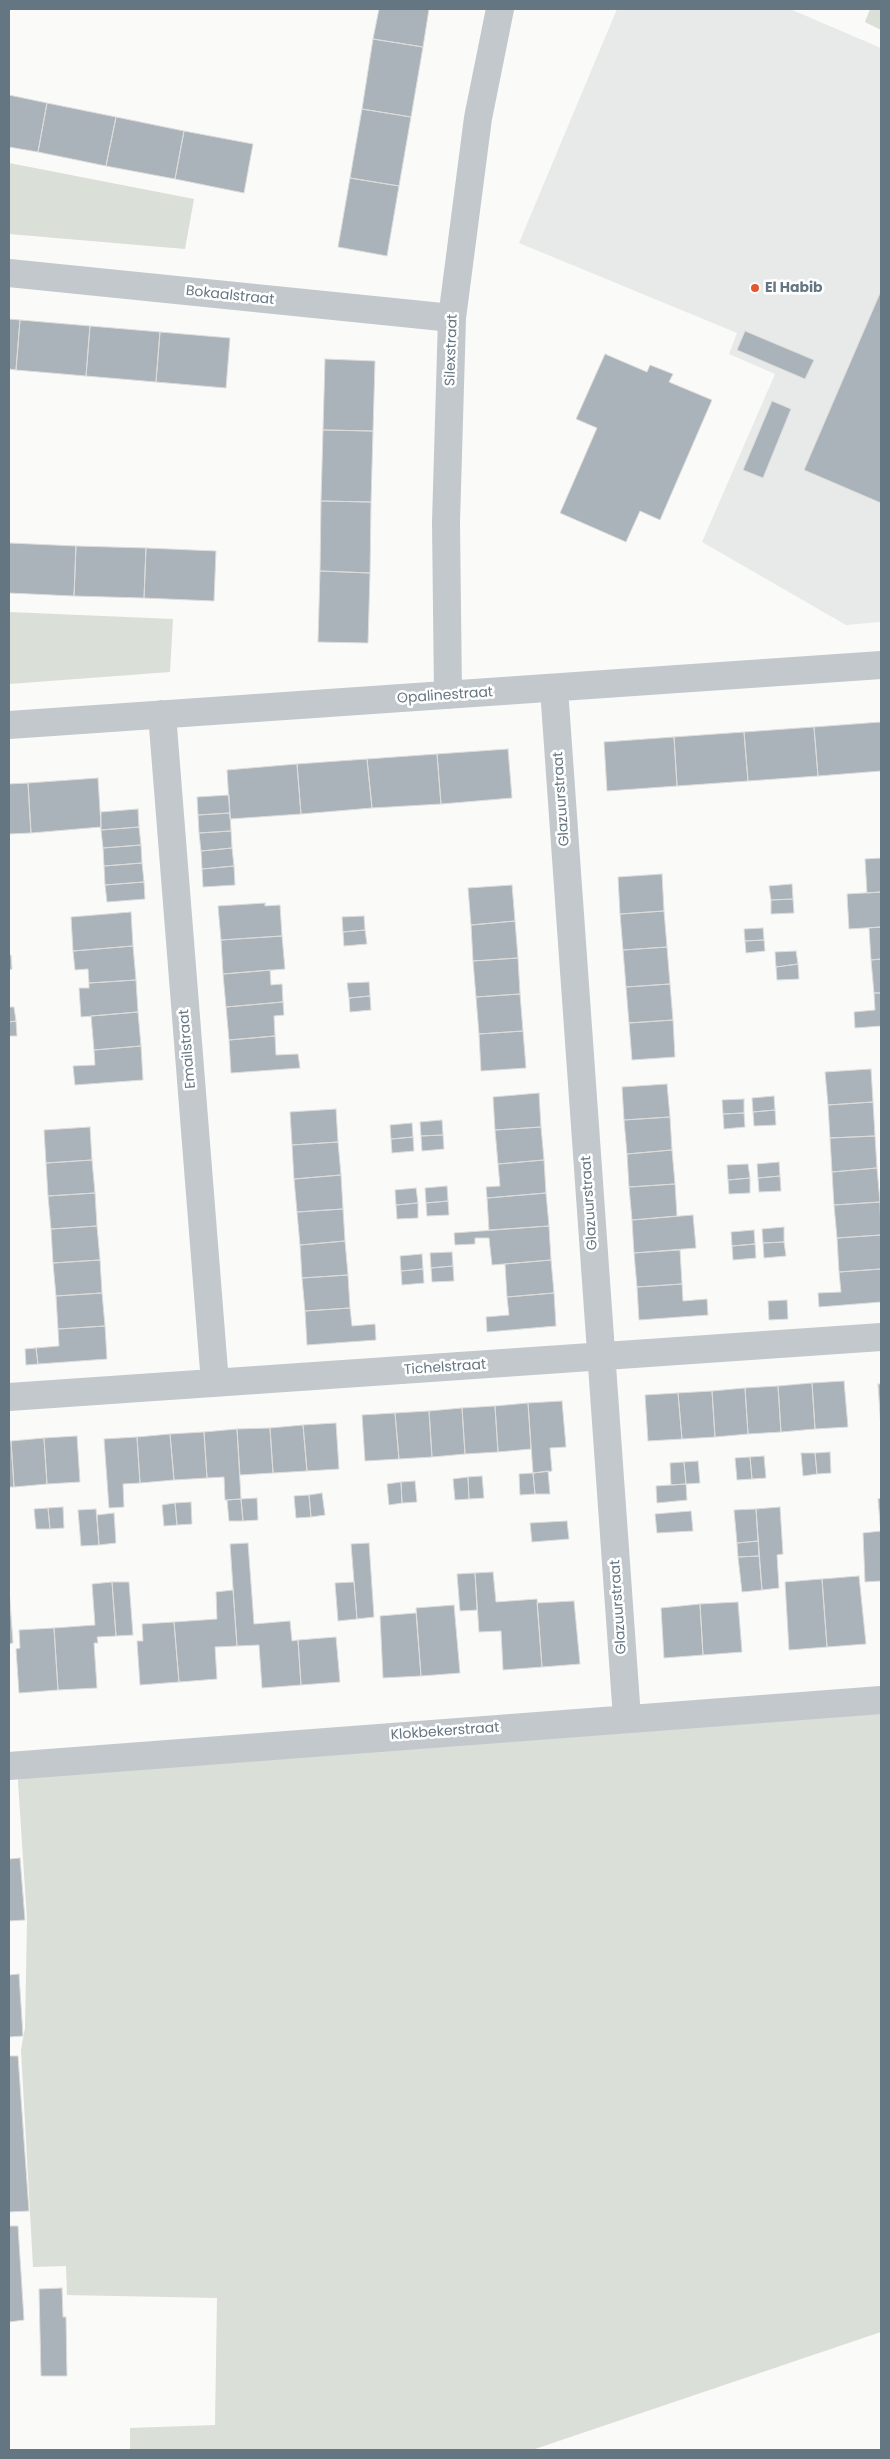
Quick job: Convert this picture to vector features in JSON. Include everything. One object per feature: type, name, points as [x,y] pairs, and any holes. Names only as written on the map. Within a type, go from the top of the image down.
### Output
[{"type":"street","name":"Silexstraat","points":[[448,695],[446,522],[452,318],[478,118],[500,9]]},
{"type":"street","name":"Bokaalstraat","points":[[9,273],[452,318]]},
{"type":"street","name":"Opalinestraat","points":[[9,725],[881,665]]},
{"type":"street","name":"Glazuurstraat","points":[[554,688],[627,1718]]},
{"type":"street","name":"Emailstraat","points":[[162,714],[215,1383]]},
{"type":"street","name":"Tichelstraat","points":[[9,1397],[881,1337]]},
{"type":"street","name":"Klokbekerstraat","points":[[9,1766],[881,1700]]},
{"type":"shaded area","name":"El Habib","points":[[617,9],[790,9],[881,48],[881,622],[846,625],[702,542],[775,374],[729,354],[737,333],[519,243]]},
{"type":"shaded area","points":[[870,9],[881,9],[881,30],[865,22]]},
{"type":"shaded area","points":[[9,163],[194,199],[185,249],[9,234]]},
{"type":"shaded area","points":[[9,612],[173,619],[170,672],[9,684]]},
{"type":"shaded area","points":[[881,1704],[881,2332],[532,2450],[130,2450],[130,2428],[215,2425],[217,2298],[67,2295],[66,2266],[33,2267],[21,2050],[25,2028],[27,1920],[17,1766]]},
{"type":"building","points":[[379,9],[429,9],[423,47],[373,39]]},
{"type":"building","points":[[373,39],[423,47],[411,117],[362,109]]},
{"type":"building","points":[[9,95],[47,103],[38,152],[9,147]]},
{"type":"building","points":[[47,103],[116,117],[106,166],[38,152]]},
{"type":"building","points":[[362,109],[411,117],[399,186],[350,178]]},
{"type":"building","points":[[116,117],[184,131],[175,179],[106,166]]},
{"type":"building","points":[[184,131],[253,144],[244,193],[175,179]]},
{"type":"building","points":[[350,178],[399,186],[387,256],[338,247]]},
{"type":"building","points":[[881,291],[881,503],[804,470]]},
{"type":"building","points":[[9,319],[20,320],[16,370],[9,369]]},
{"type":"building","points":[[20,320],[90,326],[86,376],[16,370]]},
{"type":"building","points":[[90,326],[160,332],[156,382],[86,376]]},
{"type":"building","points":[[745,331],[814,360],[805,379],[737,350]]},
{"type":"building","points":[[160,332],[230,338],[226,388],[156,382]]},
{"type":"building","points":[[605,354],[647,372],[650,365],[673,374],[669,382],[712,400],[660,520],[640,511],[626,542],[560,513],[597,428],[576,419]]},
{"type":"building","points":[[325,359],[375,361],[373,431],[323,430]]},
{"type":"building","points":[[772,401],[791,409],[763,478],[743,470]]},
{"type":"building","points":[[323,430],[373,431],[371,502],[321,501]]},
{"type":"building","points":[[321,501],[371,502],[370,573],[320,571]]},
{"type":"building","points":[[9,543],[76,546],[74,596],[9,593]]},
{"type":"building","points":[[76,546],[146,548],[144,598],[74,596]]},
{"type":"building","points":[[146,548],[216,551],[214,601],[144,598]]},
{"type":"building","points":[[320,571],[370,573],[368,643],[318,642]]},
{"type":"building","points":[[881,722],[881,771],[818,776],[814,727]]},
{"type":"building","points":[[814,727],[818,776],[748,781],[744,732]]},
{"type":"building","points":[[744,732],[748,781],[677,786],[674,737]]},
{"type":"building","points":[[674,737],[677,786],[607,791],[604,742]]},
{"type":"building","points":[[508,749],[512,798],[441,804],[437,754]]},
{"type":"building","points":[[437,754],[441,804],[372,808],[367,759]]},
{"type":"building","points":[[367,759],[372,808],[301,814],[297,764]]},
{"type":"building","points":[[297,764],[301,814],[230,819],[227,770]]},
{"type":"building","points":[[98,778],[101,827],[31,833],[28,783]]},
{"type":"building","points":[[28,783],[31,833],[9,834],[9,784]]},
{"type":"building","points":[[229,795],[230,813],[198,815],[197,797]]},
{"type":"building","points":[[138,809],[139,827],[101,830],[101,812]]},
{"type":"building","points":[[230,813],[231,831],[199,833],[198,815]]},
{"type":"building","points":[[139,827],[141,845],[103,848],[101,830]]},
{"type":"building","points":[[231,831],[232,848],[201,851],[199,833]]},
{"type":"building","points":[[141,845],[142,863],[104,866],[103,848]]},
{"type":"building","points":[[232,848],[234,866],[202,869],[201,851]]},
{"type":"building","points":[[881,858],[881,892],[867,893],[865,859]]},
{"type":"building","points":[[142,863],[144,882],[105,885],[104,866]]},
{"type":"building","points":[[234,866],[235,885],[203,887],[202,869]]},
{"type":"building","points":[[662,874],[664,911],[620,914],[618,877]]},
{"type":"building","points":[[144,882],[145,899],[107,902],[105,885]]},
{"type":"building","points":[[792,884],[793,899],[771,900],[769,886]]},
{"type":"building","points":[[512,885],[515,921],[471,925],[468,888]]},
{"type":"building","points":[[881,892],[881,927],[849,929],[847,894]]},
{"type":"building","points":[[793,899],[794,913],[771,914],[771,900]]},
{"type":"building","points":[[265,903],[265,906],[280,905],[282,936],[221,940],[218,906]]},
{"type":"building","points":[[664,911],[667,947],[623,950],[620,914]]},
{"type":"building","points":[[131,912],[133,946],[73,951],[71,917]]},
{"type":"building","points":[[364,916],[365,930],[343,932],[342,917]]},
{"type":"building","points":[[515,921],[518,958],[473,961],[471,925]]},
{"type":"building","points":[[881,927],[881,959],[871,960],[869,928]]},
{"type":"building","points":[[763,928],[764,940],[745,941],[744,929]]},
{"type":"building","points":[[365,930],[367,944],[344,946],[343,932]]},
{"type":"building","points":[[282,936],[285,969],[223,974],[221,940]]},
{"type":"building","points":[[764,940],[765,951],[746,953],[745,941]]},
{"type":"building","points":[[133,946],[136,980],[89,983],[88,969],[75,970],[73,951]]},
{"type":"building","points":[[667,947],[670,984],[626,987],[623,950]]},
{"type":"building","points":[[796,951],[798,964],[776,967],[775,952]]},
{"type":"building","points":[[9,955],[11,955],[12,969],[9,970]]},
{"type":"building","points":[[518,958],[520,994],[476,997],[473,961]]},
{"type":"building","points":[[881,959],[881,993],[874,993],[871,960]]},
{"type":"building","points":[[798,964],[799,979],[777,980],[776,967]]},
{"type":"building","points":[[270,970],[271,985],[282,984],[283,1002],[226,1007],[223,974]]},
{"type":"building","points":[[136,980],[138,1012],[81,1017],[79,988],[89,988],[89,983]]},
{"type":"building","points":[[369,982],[370,996],[349,998],[347,983]]},
{"type":"building","points":[[670,984],[673,1020],[629,1023],[626,987]]},
{"type":"building","points":[[874,993],[881,993],[881,1026],[855,1028],[854,1012],[875,1010]]},
{"type":"building","points":[[520,994],[523,1031],[479,1034],[476,997]]},
{"type":"building","points":[[370,996],[371,1010],[350,1012],[349,998]]},
{"type":"building","points":[[283,1002],[284,1015],[274,1016],[275,1036],[229,1040],[226,1007]]},
{"type":"building","points":[[9,1007],[14,1007],[16,1021],[9,1022]]},
{"type":"building","points":[[138,1012],[141,1046],[94,1050],[91,1016]]},
{"type":"building","points":[[673,1020],[675,1057],[632,1060],[629,1023]]},
{"type":"building","points":[[16,1021],[17,1036],[9,1036],[9,1022]]},
{"type":"building","points":[[523,1031],[526,1068],[481,1071],[479,1034]]},
{"type":"building","points":[[275,1036],[276,1055],[298,1054],[300,1068],[231,1073],[229,1040]]},
{"type":"building","points":[[141,1046],[143,1080],[75,1085],[73,1066],[95,1065],[94,1050]]},
{"type":"building","points":[[871,1069],[873,1102],[828,1105],[825,1072]]},
{"type":"building","points":[[667,1084],[670,1117],[624,1120],[622,1087]]},
{"type":"building","points":[[539,1093],[541,1127],[495,1130],[493,1097]]},
{"type":"building","points":[[774,1096],[775,1110],[753,1112],[752,1098]]},
{"type":"building","points":[[744,1099],[744,1113],[723,1114],[722,1100]]},
{"type":"building","points":[[873,1102],[875,1136],[830,1138],[828,1105]]},
{"type":"building","points":[[336,1109],[338,1142],[292,1145],[290,1112]]},
{"type":"building","points":[[775,1110],[776,1125],[754,1126],[753,1112]]},
{"type":"building","points":[[744,1113],[745,1127],[724,1129],[723,1114]]},
{"type":"building","points":[[670,1117],[672,1150],[627,1154],[624,1120]]},
{"type":"building","points":[[442,1120],[443,1135],[421,1136],[420,1122]]},
{"type":"building","points":[[412,1123],[413,1137],[391,1139],[390,1125]]},
{"type":"building","points":[[90,1127],[92,1160],[46,1163],[44,1130]]},
{"type":"building","points":[[541,1127],[544,1160],[498,1164],[495,1130]]},
{"type":"building","points":[[443,1135],[444,1149],[422,1151],[421,1136]]},
{"type":"building","points":[[875,1136],[877,1168],[832,1172],[830,1138]]},
{"type":"building","points":[[413,1137],[414,1151],[392,1153],[391,1139]]},
{"type":"building","points":[[338,1142],[341,1175],[294,1179],[292,1145]]},
{"type":"building","points":[[672,1150],[675,1184],[629,1187],[627,1154]]},
{"type":"building","points":[[92,1160],[95,1193],[48,1196],[46,1163]]},
{"type":"building","points":[[544,1160],[546,1193],[487,1198],[486,1187],[500,1186],[498,1164]]},
{"type":"building","points":[[779,1162],[780,1176],[758,1178],[757,1164]]},
{"type":"building","points":[[748,1164],[750,1178],[728,1180],[727,1165]]},
{"type":"building","points":[[877,1168],[880,1202],[834,1205],[832,1172]]},
{"type":"building","points":[[341,1175],[343,1209],[297,1212],[294,1179]]},
{"type":"building","points":[[780,1176],[781,1191],[759,1192],[758,1178]]},
{"type":"building","points":[[750,1178],[750,1193],[729,1194],[728,1180]]},
{"type":"building","points":[[675,1184],[677,1216],[632,1220],[629,1187]]},
{"type":"building","points":[[447,1186],[448,1201],[426,1203],[425,1188]]},
{"type":"building","points":[[416,1188],[418,1203],[396,1205],[395,1190]]},
{"type":"building","points":[[95,1193],[97,1226],[51,1229],[48,1196]]},
{"type":"building","points":[[546,1193],[549,1226],[489,1230],[487,1198]]},
{"type":"building","points":[[448,1201],[449,1215],[427,1216],[426,1203]]},
{"type":"building","points":[[880,1202],[881,1235],[837,1238],[834,1205]]},
{"type":"building","points":[[418,1203],[418,1218],[397,1219],[396,1205]]},
{"type":"building","points":[[343,1209],[345,1241],[300,1245],[297,1212]]},
{"type":"building","points":[[693,1215],[696,1248],[634,1253],[632,1220]]},
{"type":"building","points":[[97,1226],[100,1260],[53,1263],[51,1229]]},
{"type":"building","points":[[549,1226],[551,1260],[492,1265],[489,1238],[475,1238],[475,1244],[455,1245],[454,1233]]},
{"type":"building","points":[[784,1227],[784,1242],[763,1243],[762,1229]]},
{"type":"building","points":[[754,1230],[755,1244],[732,1246],[731,1232]]},
{"type":"building","points":[[881,1235],[881,1269],[839,1272],[837,1238]]},
{"type":"building","points":[[345,1241],[348,1275],[302,1278],[300,1245]]},
{"type":"building","points":[[784,1242],[786,1256],[764,1258],[763,1243]]},
{"type":"building","points":[[755,1244],[756,1258],[733,1260],[732,1246]]},
{"type":"building","points":[[680,1250],[682,1284],[637,1287],[634,1253]]},
{"type":"building","points":[[452,1252],[453,1266],[431,1268],[430,1253]]},
{"type":"building","points":[[422,1254],[423,1269],[401,1271],[400,1256]]},
{"type":"building","points":[[100,1260],[102,1293],[56,1296],[53,1263]]},
{"type":"building","points":[[551,1260],[554,1293],[507,1297],[505,1264]]},
{"type":"building","points":[[453,1266],[454,1281],[432,1282],[431,1268]]},
{"type":"building","points":[[423,1269],[424,1283],[402,1285],[401,1271]]},
{"type":"building","points":[[881,1269],[881,1302],[819,1307],[818,1293],[841,1292],[839,1272]]},
{"type":"building","points":[[348,1275],[350,1308],[305,1311],[302,1278]]},
{"type":"building","points":[[682,1284],[683,1301],[707,1299],[708,1315],[639,1320],[637,1287]]},
{"type":"building","points":[[102,1293],[105,1326],[58,1329],[56,1296]]},
{"type":"building","points":[[554,1293],[556,1326],[487,1332],[486,1317],[509,1315],[507,1297]]},
{"type":"building","points":[[787,1300],[788,1319],[769,1320],[768,1301]]},
{"type":"building","points":[[350,1308],[352,1326],[375,1324],[376,1340],[307,1345],[305,1311]]},
{"type":"building","points":[[105,1326],[107,1359],[38,1364],[36,1348],[59,1346],[58,1329]]},
{"type":"building","points":[[36,1348],[38,1364],[26,1365],[25,1349]]},
{"type":"building","points":[[844,1381],[848,1427],[815,1429],[812,1383]]},
{"type":"building","points":[[812,1383],[815,1429],[781,1432],[778,1386]]},
{"type":"building","points":[[878,1384],[881,1384],[881,1428]]},
{"type":"building","points":[[778,1386],[781,1432],[748,1434],[745,1388]]},
{"type":"building","points":[[745,1388],[748,1434],[715,1437],[712,1391]]},
{"type":"building","points":[[712,1391],[715,1437],[682,1439],[678,1393]]},
{"type":"building","points":[[678,1393],[682,1439],[648,1441],[645,1395]]},
{"type":"building","points":[[562,1401],[566,1447],[550,1448],[552,1471],[533,1473],[528,1403]]},
{"type":"building","points":[[528,1403],[531,1449],[498,1452],[495,1406]]},
{"type":"building","points":[[495,1406],[498,1452],[465,1454],[462,1408]]},
{"type":"building","points":[[462,1408],[465,1454],[432,1457],[429,1411]]},
{"type":"building","points":[[429,1411],[432,1457],[399,1459],[395,1413]]},
{"type":"building","points":[[395,1413],[399,1459],[365,1461],[362,1415]]},
{"type":"building","points":[[336,1423],[339,1469],[307,1471],[303,1425]]},
{"type":"building","points":[[303,1425],[307,1471],[273,1473],[270,1428]]},
{"type":"building","points":[[270,1428],[273,1473],[240,1475],[237,1429]]},
{"type":"building","points":[[237,1429],[241,1499],[225,1500],[224,1477],[207,1478],[204,1432]]},
{"type":"building","points":[[204,1432],[207,1478],[174,1480],[170,1434]]},
{"type":"building","points":[[170,1434],[174,1480],[140,1483],[137,1437]]},
{"type":"building","points":[[77,1436],[80,1482],[47,1484],[44,1438]]},
{"type":"building","points":[[137,1437],[140,1483],[123,1484],[124,1507],[109,1508],[104,1439]]},
{"type":"building","points":[[44,1438],[47,1484],[14,1487],[11,1441]]},
{"type":"building","points":[[9,1441],[11,1441],[14,1487],[9,1487]]},
{"type":"building","points":[[830,1452],[831,1473],[817,1474],[815,1453]]},
{"type":"building","points":[[801,1453],[815,1453],[817,1474],[803,1476]]},
{"type":"building","points":[[764,1456],[766,1478],[752,1479],[750,1457]]},
{"type":"building","points":[[750,1457],[752,1479],[737,1480],[735,1458]]},
{"type":"building","points":[[698,1461],[700,1483],[686,1484],[684,1462]]},
{"type":"building","points":[[684,1462],[686,1484],[671,1485],[670,1463]]},
{"type":"building","points":[[548,1471],[550,1494],[535,1494],[533,1473]]},
{"type":"building","points":[[533,1473],[535,1494],[520,1495],[519,1474]]},
{"type":"building","points":[[482,1476],[484,1498],[469,1499],[468,1477]]},
{"type":"building","points":[[468,1477],[469,1499],[455,1500],[453,1479]]},
{"type":"building","points":[[415,1481],[417,1502],[402,1503],[401,1482]]},
{"type":"building","points":[[401,1482],[402,1503],[389,1505],[387,1484]]},
{"type":"building","points":[[686,1484],[687,1500],[657,1503],[656,1486]]},
{"type":"building","points":[[322,1493],[325,1515],[311,1517],[309,1495]]},
{"type":"building","points":[[309,1495],[311,1517],[296,1518],[294,1496]]},
{"type":"building","points":[[257,1498],[258,1520],[243,1521],[241,1499]]},
{"type":"building","points":[[881,1498],[881,1534],[878,1499]]},
{"type":"building","points":[[241,1499],[243,1521],[229,1521],[227,1500]]},
{"type":"building","points":[[191,1502],[192,1524],[177,1525],[175,1503]]},
{"type":"building","points":[[175,1503],[177,1525],[164,1526],[162,1505]]},
{"type":"building","points":[[63,1507],[64,1528],[50,1529],[48,1508]]},
{"type":"building","points":[[780,1507],[783,1554],[777,1555],[779,1588],[762,1590],[756,1509]]},
{"type":"building","points":[[48,1508],[50,1529],[36,1529],[34,1509]]},
{"type":"building","points":[[96,1509],[99,1545],[81,1546],[78,1510]]},
{"type":"building","points":[[756,1509],[758,1541],[737,1543],[734,1510]]},
{"type":"building","points":[[691,1511],[693,1531],[657,1533],[655,1514]]},
{"type":"building","points":[[114,1513],[116,1543],[99,1545],[97,1515]]},
{"type":"building","points":[[567,1521],[569,1539],[532,1542],[530,1523]]},
{"type":"building","points":[[881,1531],[881,1581],[865,1582],[863,1533]]},
{"type":"building","points":[[758,1541],[759,1556],[738,1557],[737,1543]]},
{"type":"building","points":[[248,1543],[254,1624],[290,1621],[292,1641],[298,1640],[301,1685],[262,1688],[259,1645],[237,1646],[230,1544]]},
{"type":"building","points":[[369,1543],[374,1617],[357,1619],[351,1544]]},
{"type":"building","points":[[759,1556],[762,1590],[742,1592],[738,1557]]},
{"type":"building","points":[[493,1572],[496,1602],[537,1599],[542,1667],[503,1670],[501,1631],[479,1632],[475,1573]]},
{"type":"building","points":[[475,1573],[477,1610],[460,1611],[457,1574]]},
{"type":"building","points":[[859,1576],[866,1644],[827,1647],[822,1579]]},
{"type":"building","points":[[822,1579],[827,1647],[789,1650],[785,1582]]},
{"type":"building","points":[[112,1582],[116,1636],[97,1637],[98,1643],[94,1643],[97,1688],[58,1690],[54,1628],[95,1625],[92,1584]]},
{"type":"building","points":[[112,1582],[129,1582],[133,1635],[116,1636]]},
{"type":"building","points":[[354,1582],[357,1619],[338,1621],[335,1583]]},
{"type":"building","points":[[9,1588],[13,1643],[9,1644]]},
{"type":"building","points":[[233,1590],[237,1646],[215,1647],[217,1679],[179,1682],[174,1622],[217,1619],[216,1592]]},
{"type":"building","points":[[574,1601],[580,1664],[542,1667],[537,1603]]},
{"type":"building","points":[[738,1602],[742,1652],[703,1655],[700,1604]]},
{"type":"building","points":[[700,1604],[703,1655],[664,1658],[661,1608]]},
{"type":"building","points":[[454,1605],[460,1673],[421,1676],[416,1608]]},
{"type":"building","points":[[416,1613],[421,1676],[383,1678],[380,1616]]},
{"type":"building","points":[[174,1622],[179,1682],[140,1685],[137,1641],[143,1641],[142,1624]]},
{"type":"building","points":[[54,1628],[58,1690],[19,1693],[16,1649],[20,1648],[19,1630]]},
{"type":"building","points":[[336,1637],[340,1682],[301,1685],[298,1640]]},
{"type":"building","points":[[20,1858],[25,1920],[9,1921],[9,1859]]},
{"type":"building","points":[[19,1974],[23,2036],[9,2037],[9,1975]]},
{"type":"building","points":[[9,2056],[18,2056],[29,2211],[9,2212]]},
{"type":"building","points":[[9,2226],[18,2226],[24,2320],[9,2322]]},
{"type":"building","points":[[62,2288],[63,2317],[66,2317],[67,2376],[41,2376],[39,2289]]},
{"type":"place","name":"El Habib","points":[[755,288]]}]
